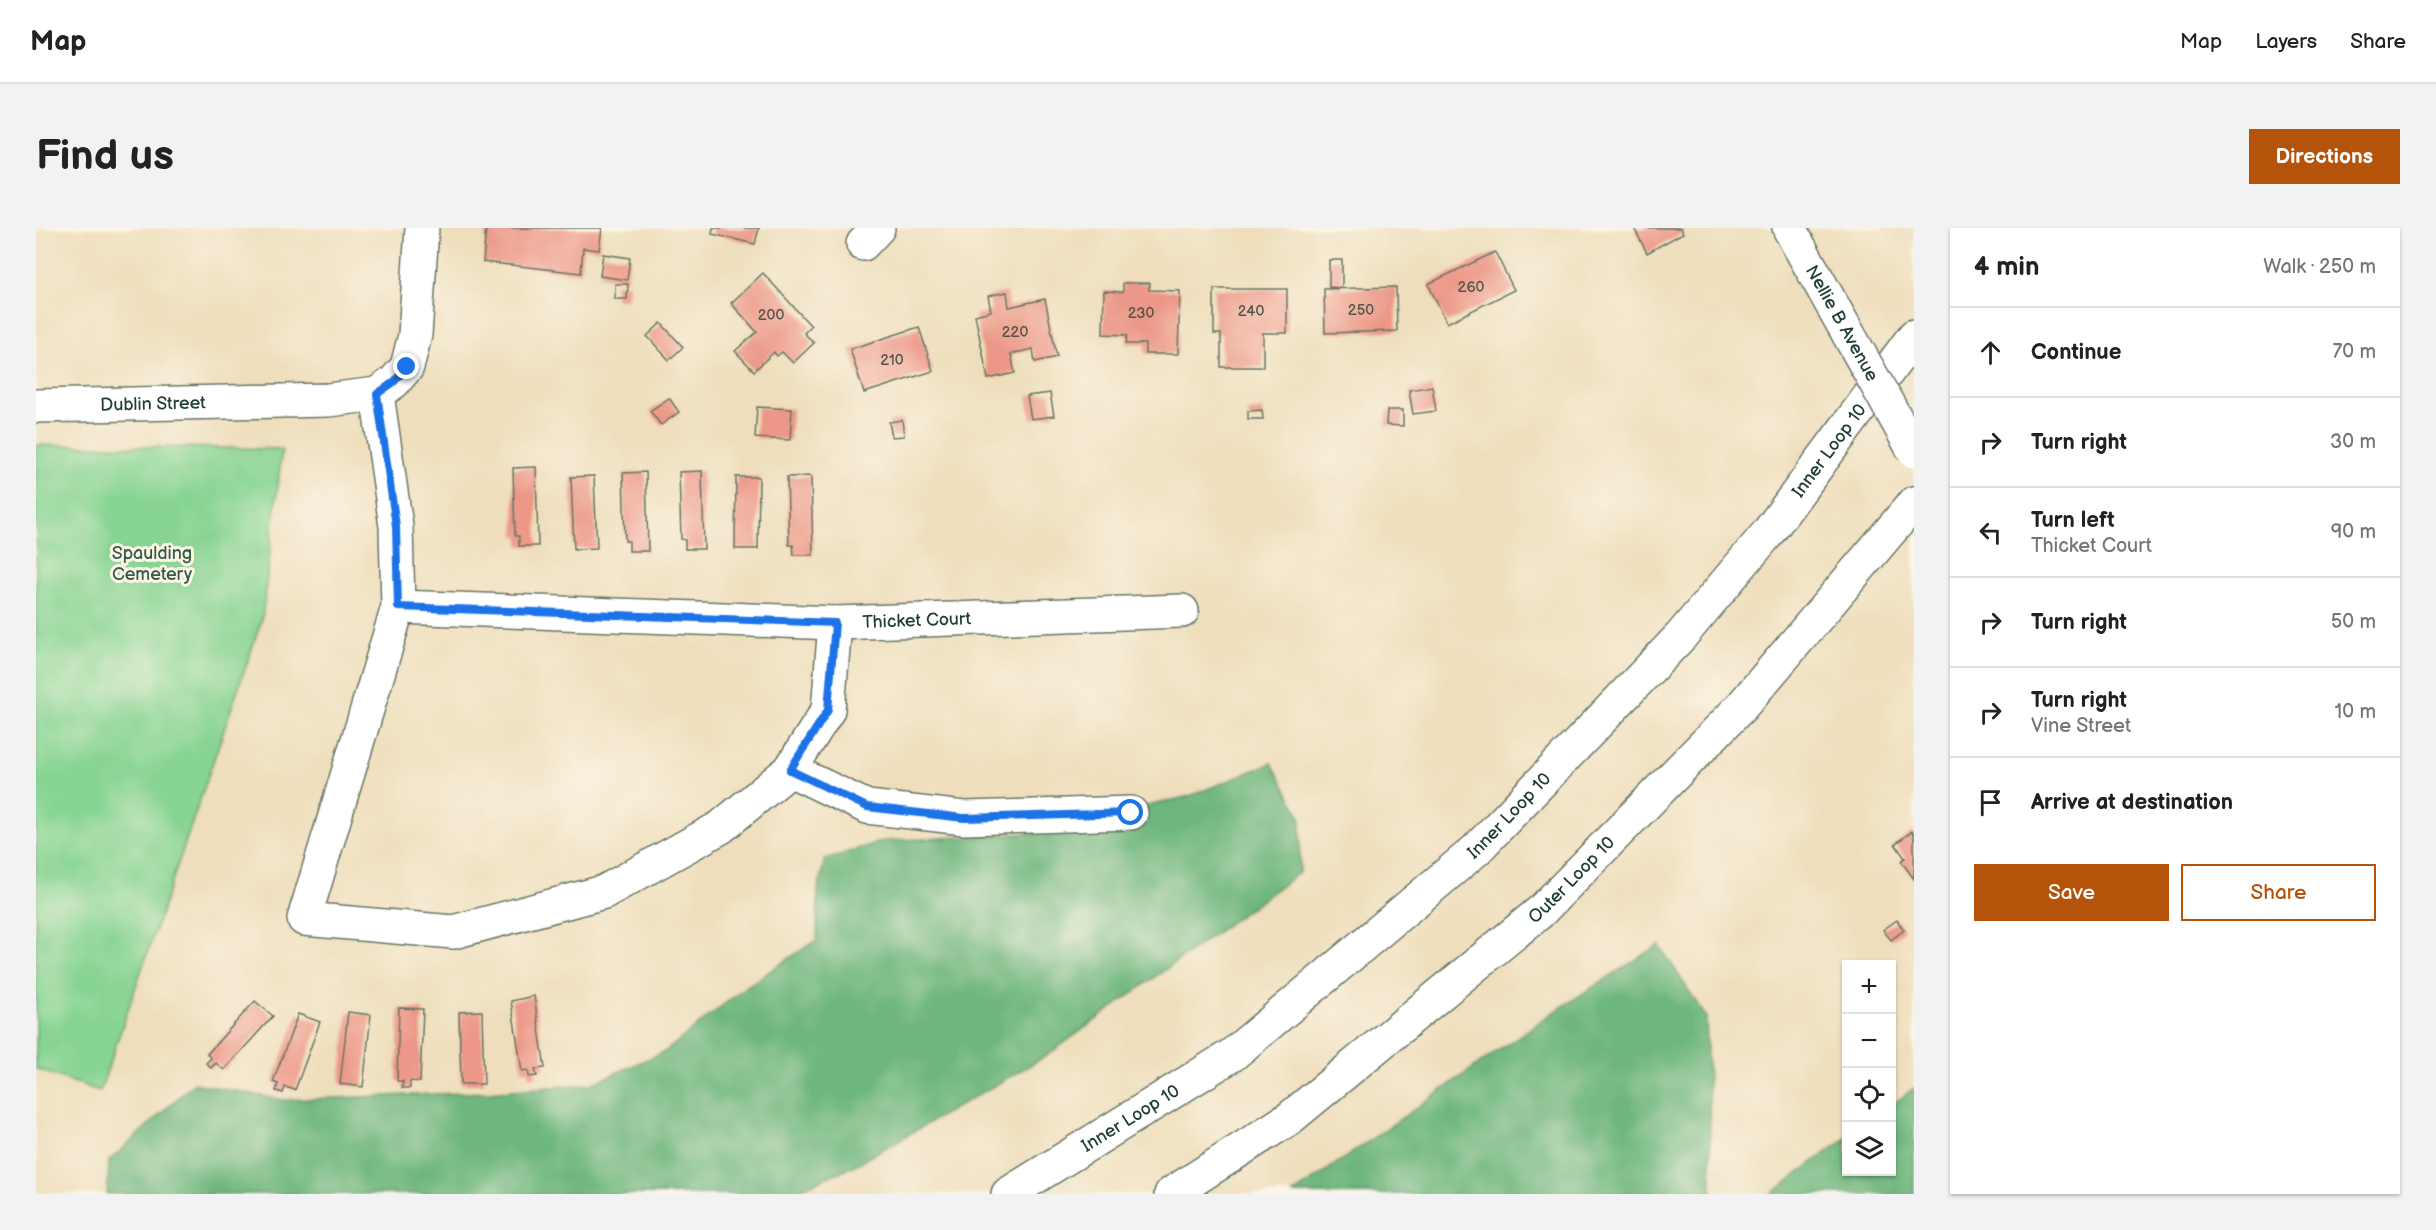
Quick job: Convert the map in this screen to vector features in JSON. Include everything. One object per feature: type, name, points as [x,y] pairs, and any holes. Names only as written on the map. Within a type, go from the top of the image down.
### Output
[{"type":"main road","points":[[422,228],[415,335],[407,367],[394,382],[377,394],[396,526],[398,607],[304,919],[453,932],[604,892],[721,827],[790,770],[828,710],[835,623]]},
{"type":"main road","name":"Nellie B Avenue","points":[[1789,228],[1914,451]]},
{"type":"main road","name":"Inner Loop 10","points":[[1008,1194],[1232,1055],[1476,850],[1689,627],[1767,534],[1914,336]]},
{"type":"main road","name":"Dublin Street","points":[[36,406],[328,400],[377,394]]},
{"type":"main road","name":"Outer Loop 10","points":[[1172,1194],[1290,1118],[1540,912],[1741,707],[1914,503]]},
{"type":"main road","name":"Thicket Court","points":[[398,607],[835,623],[1182,611]]},
{"type":"main road","points":[[790,770],[867,807],[964,818],[1131,813]]},
{"type":"green space","name":"Spaulding Cemetery","points":[[36,445],[282,449],[262,619],[100,1091],[36,1069]]},
{"type":"green space","points":[[1272,763],[1301,817],[1300,872],[1046,1056],[855,1165],[788,1194],[107,1194],[109,1161],[194,1083],[283,1100],[487,1092],[591,1084],[666,1051],[744,988],[817,940],[818,889],[825,859],[883,841],[1034,833],[1190,796]]},
{"type":"green space","points":[[1659,945],[1706,1017],[1712,1194],[1293,1194],[1552,1013]]},
{"type":"green space","points":[[1914,1088],[1914,1194],[1771,1194],[1842,1141],[1842,1176],[1896,1176],[1896,1102]]},
{"type":"building","points":[[486,228],[602,228],[599,250],[583,248],[581,273],[483,262]]},
{"type":"building","points":[[713,228],[759,228],[755,244],[712,234]]},
{"type":"building","points":[[1634,228],[1681,228],[1683,233],[1647,253]]},
{"type":"building","points":[[1495,252],[1514,290],[1447,323],[1428,284]]},
{"type":"building","points":[[603,254],[630,258],[627,280],[600,276]]},
{"type":"building","points":[[1329,260],[1342,260],[1342,288],[1329,287]]},
{"type":"building","points":[[763,273],[811,326],[804,333],[814,343],[793,363],[782,352],[777,356],[774,352],[754,371],[735,351],[757,332],[731,303]]},
{"type":"building","points":[[1123,283],[1150,283],[1149,290],[1180,291],[1178,354],[1145,354],[1145,344],[1126,344],[1127,335],[1103,334],[1104,291],[1123,292]]},
{"type":"building","points":[[615,284],[628,284],[627,299],[615,299]]},
{"type":"building","points":[[1396,287],[1397,331],[1325,333],[1324,289]]},
{"type":"building","points":[[1214,289],[1287,289],[1287,333],[1263,333],[1263,367],[1221,367],[1221,334],[1214,334]]},
{"type":"building","points":[[1007,292],[1009,307],[1045,299],[1057,357],[1035,362],[1033,349],[1011,354],[1015,373],[988,379],[975,315],[991,311],[988,296]]},
{"type":"building","points":[[661,323],[683,347],[669,360],[647,336]]},
{"type":"building","points":[[919,327],[933,371],[864,393],[850,349]]},
{"type":"building","points":[[1432,386],[1436,411],[1413,414],[1409,390]]},
{"type":"building","points":[[1050,393],[1054,416],[1031,419],[1027,396]]},
{"type":"building","points":[[669,398],[679,412],[661,425],[650,411]]},
{"type":"building","points":[[757,407],[792,409],[790,440],[755,438]]},
{"type":"building","points":[[1262,410],[1263,419],[1248,419],[1248,411]]},
{"type":"building","points":[[1387,410],[1403,410],[1403,426],[1386,425]]},
{"type":"building","points":[[902,420],[904,436],[892,437],[889,422]]},
{"type":"building","points":[[536,467],[538,546],[519,546],[519,536],[515,536],[513,468]]},
{"type":"building","points":[[702,471],[704,549],[685,549],[685,540],[681,539],[679,472]]},
{"type":"building","points":[[646,472],[648,551],[629,551],[629,541],[625,541],[623,473]]},
{"type":"building","points":[[594,476],[597,548],[574,549],[571,477]]},
{"type":"building","points":[[811,476],[813,555],[794,555],[793,545],[789,545],[787,477]]},
{"type":"building","points":[[736,477],[759,477],[758,549],[735,549]]},
{"type":"building","points":[[1912,831],[1914,834],[1914,879],[1901,861],[1905,858],[1895,844]]},
{"type":"building","points":[[1897,920],[1904,930],[1891,940],[1883,930]]},
{"type":"building","points":[[534,996],[545,1068],[535,1069],[537,1076],[529,1077],[528,1070],[522,1071],[511,1001]]},
{"type":"building","points":[[255,1001],[273,1016],[224,1070],[216,1063],[211,1068],[206,1063],[211,1058],[207,1054]]},
{"type":"building","points":[[399,1008],[423,1009],[420,1082],[410,1081],[410,1088],[402,1088],[403,1081],[397,1081]]},
{"type":"building","points":[[482,1011],[484,1084],[461,1084],[459,1012]]},
{"type":"building","points":[[348,1012],[371,1015],[363,1087],[340,1084]]},
{"type":"building","points":[[298,1014],[320,1022],[295,1090],[285,1087],[283,1093],[276,1091],[278,1084],[273,1082]]},
{"type":"route","points":[[407,367],[394,382],[377,394],[396,526],[398,607],[835,623],[828,710],[790,770],[867,807],[964,818],[1131,813]]}]
